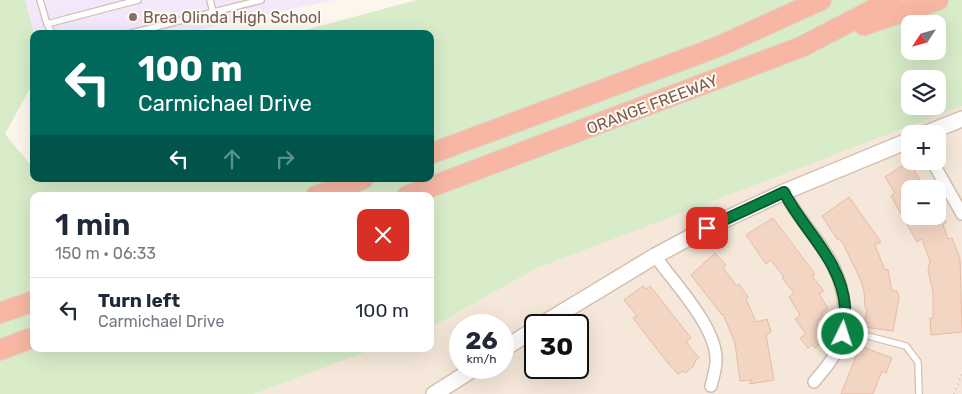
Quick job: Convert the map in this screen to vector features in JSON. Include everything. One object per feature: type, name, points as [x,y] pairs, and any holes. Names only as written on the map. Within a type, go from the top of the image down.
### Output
[{"type":"highway","points":[[720,46],[801,0]]},
{"type":"highway","name":"ORANGE FREEWAY","points":[[434,153],[720,46],[821,0]]},
{"type":"highway","name":"ORANGE FREEWAY","points":[[418,192],[801,47],[892,0]]},
{"type":"highway","points":[[801,47],[938,0]]},
{"type":"highway","points":[[327,192],[355,182]]},
{"type":"highway","points":[[0,313],[30,302]]},
{"type":"highway","points":[[0,350],[30,339]]},
{"type":"street","points":[[946,125],[962,119]]},
{"type":"street","points":[[559,314],[655,256],[707,228],[784,192],[901,144]]},
{"type":"street","points":[[937,170],[962,214]]},
{"type":"street","points":[[784,192],[795,213],[827,255],[839,279],[845,307],[843,334],[833,358],[814,382]]},
{"type":"street","points":[[655,256],[708,328],[714,344],[716,362],[711,386]]},
{"type":"street","points":[[434,394],[458,379]]},
{"type":"lane","points":[[40,0],[51,30]]},
{"type":"lane","points":[[47,24],[138,0]]},
{"type":"lane","points":[[210,0],[213,12]]},
{"type":"lane","points":[[143,30],[260,0]]},
{"type":"lane","points":[[843,334],[871,337],[906,346],[918,362],[919,394]]},
{"type":"path","points":[[954,394],[962,374]]},
{"type":"shaded area","name":"Brea Olinda High School","points":[[3,0],[334,0],[197,30],[30,30]]},
{"type":"shaded area","points":[[962,48],[962,394],[254,394],[366,352],[434,352],[434,326],[449,317],[449,379],[514,379],[514,314],[455,314],[537,268],[901,110],[901,115],[946,115],[945,70]]},
{"type":"green space","points":[[0,0],[25,0],[33,30],[30,30],[30,88],[5,134],[30,164],[30,182],[434,182],[434,30],[305,30],[417,0],[962,0],[962,106],[946,112],[946,70],[901,70],[901,115],[938,115],[912,125],[901,125],[901,129],[537,268],[455,314],[449,314],[449,317],[434,326],[434,192],[30,192],[30,352],[366,352],[254,394],[0,394]]},
{"type":"building","points":[[901,167],[901,170],[914,170],[920,180],[901,180],[901,214],[891,196],[895,193],[885,177]]},
{"type":"building","points":[[849,197],[881,242],[875,245],[885,270],[888,269],[892,291],[897,291],[899,298],[893,331],[864,327],[867,308],[865,308],[864,291],[861,281],[842,241],[837,239],[822,216]]},
{"type":"building","points":[[773,218],[815,274],[812,276],[824,291],[819,294],[828,308],[821,314],[824,317],[820,320],[829,332],[824,335],[826,337],[824,340],[815,348],[812,345],[808,348],[800,338],[806,334],[795,319],[800,315],[789,297],[794,293],[771,260],[766,264],[746,235]]},
{"type":"building","points":[[907,225],[943,225],[948,239],[952,238],[960,258],[962,332],[931,335],[930,318],[933,318],[933,292],[928,270],[930,261],[922,239],[917,242]]},
{"type":"building","points":[[715,253],[726,265],[723,268],[737,286],[739,284],[748,297],[746,299],[756,322],[767,319],[771,332],[766,335],[774,380],[749,384],[752,380],[740,381],[735,343],[723,314],[691,275]]},
{"type":"building","points":[[643,286],[646,289],[650,286],[691,338],[686,342],[699,358],[695,361],[694,366],[685,373],[683,371],[678,374],[667,362],[633,318],[637,316],[624,300]]},
{"type":"building","points":[[860,346],[892,358],[886,373],[882,371],[873,394],[841,394]]},
{"type":"place","name":"Brea Olinda High School","points":[[133,17]]},
{"type":"route","points":[[707,228],[784,192],[795,213],[827,255],[839,279],[845,307],[843,334]]}]
